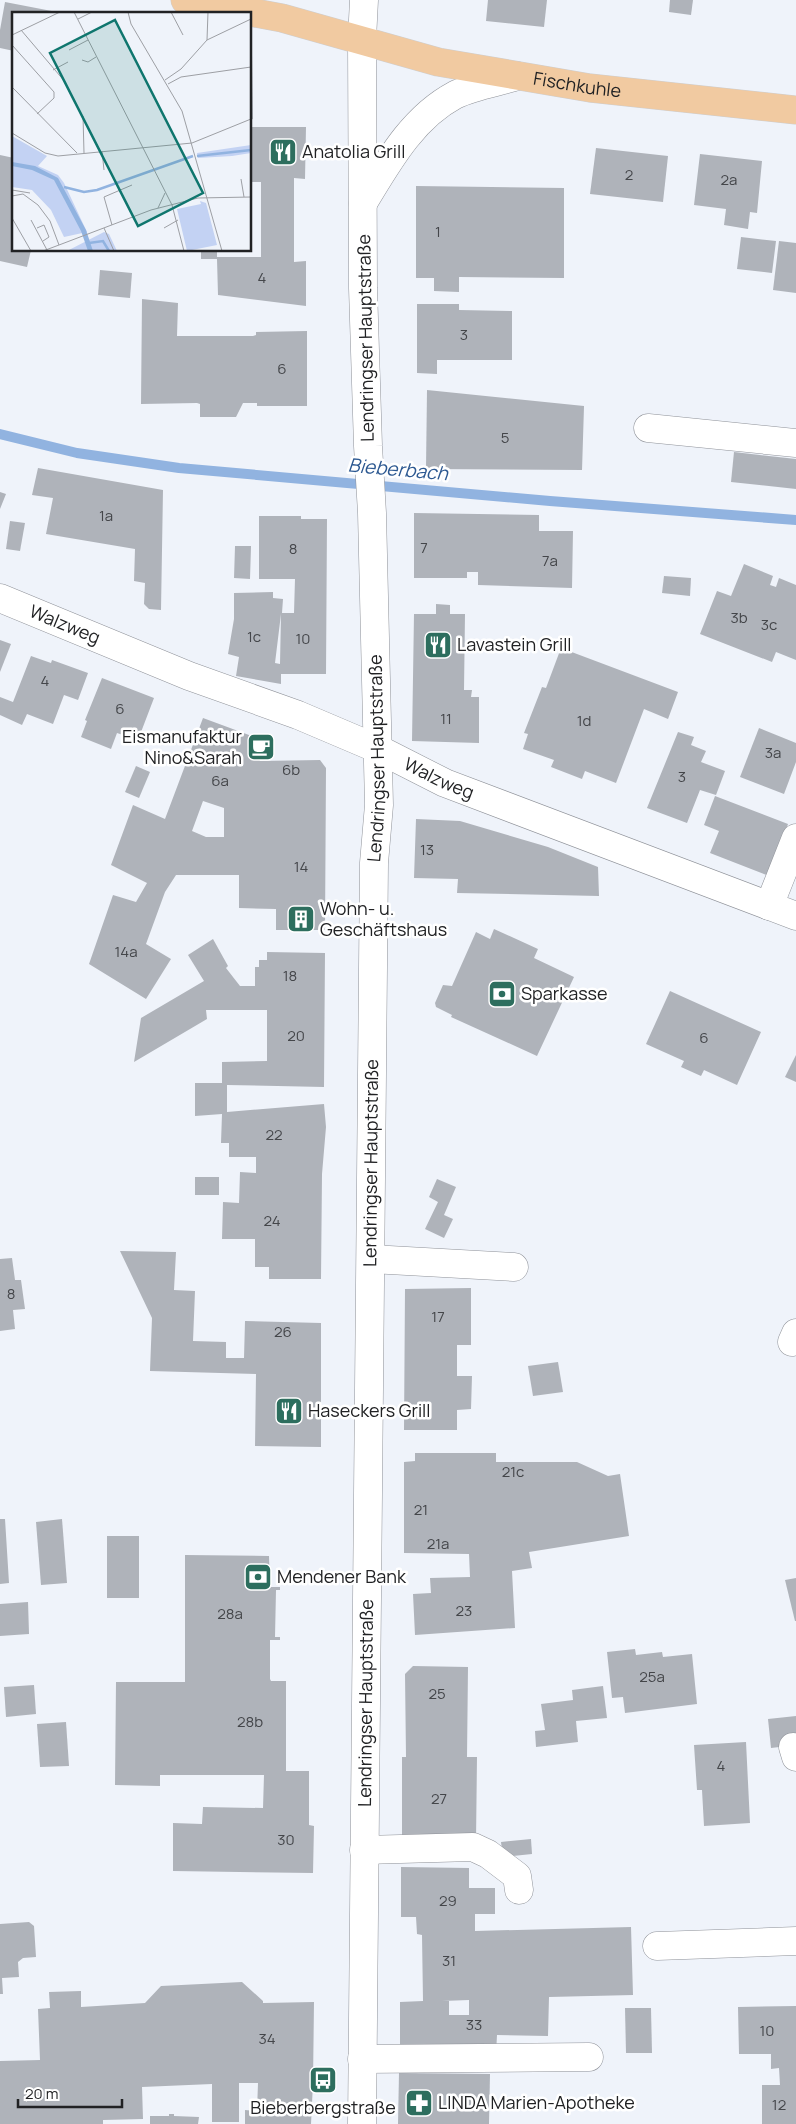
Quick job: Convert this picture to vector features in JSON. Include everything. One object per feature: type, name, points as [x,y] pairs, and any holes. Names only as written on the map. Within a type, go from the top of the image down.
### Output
[{"type":"main road","name":"Fischkuhle","points":[[185,0],[250,12]]},
{"type":"main road","name":"Fischkuhle","points":[[251,12],[282,18],[362,39],[438,62],[590,88],[796,110]]},
{"type":"street","name":"Lendringser Hauptstraße","points":[[362,2124],[374,863],[379,805],[372,513],[363,288],[362,39],[364,0]]},
{"type":"street","points":[[363,202],[392,156],[420,120],[456,95],[518,76]]},
{"type":"street","points":[[648,428],[796,443]]},
{"type":"street","name":"Walzweg","points":[[0,598],[189,676],[298,715],[378,749],[445,783],[796,916]]},
{"type":"street","points":[[769,906],[796,838]]},
{"type":"street","points":[[371,1259],[514,1267]]},
{"type":"street","points":[[364,1850],[473,1847],[488,1854],[517,1876],[519,1890]]},
{"type":"street","points":[[657,1946],[796,1941]]},
{"type":"street","points":[[362,2059],[589,2058]]},
{"type":"building","points":[[488,0],[547,0],[544,27],[486,21]]},
{"type":"building","points":[[670,0],[693,0],[691,15],[669,12]]},
{"type":"building","points":[[5,2],[57,12],[12,12],[12,51],[0,48],[0,30]]},
{"type":"building","points":[[251,54],[252,55],[253,119],[251,120]]},
{"type":"building","points":[[251,127],[306,127],[305,179],[294,178],[294,262],[306,261],[306,306],[218,295],[217,259],[201,259],[201,251],[217,251],[217,257],[261,257],[261,182],[251,182]]},
{"type":"building","points":[[596,148],[668,156],[663,202],[590,194]]},
{"type":"building","points":[[700,154],[762,161],[757,213],[750,212],[748,229],[724,225],[726,209],[694,205]]},
{"type":"building","points":[[0,155],[12,158],[12,251],[31,251],[27,267],[0,261]]},
{"type":"building","points":[[416,186],[564,188],[564,278],[459,277],[459,292],[434,291],[434,278],[416,278]]},
{"type":"building","points":[[741,237],[776,241],[772,273],[737,269]]},
{"type":"building","points":[[779,241],[796,243],[796,293],[773,290]]},
{"type":"building","points":[[100,270],[132,273],[130,298],[98,295]]},
{"type":"building","points":[[142,299],[178,303],[177,336],[253,336],[256,335],[256,332],[307,331],[307,406],[257,406],[257,403],[243,403],[236,417],[200,417],[200,404],[197,403],[141,404]]},
{"type":"building","points":[[417,304],[459,304],[459,310],[512,311],[512,360],[437,360],[437,374],[417,373]]},
{"type":"building","points":[[427,390],[584,406],[582,470],[426,469]]},
{"type":"building","points":[[734,452],[796,459],[796,489],[731,482]]},
{"type":"building","points":[[38,468],[163,490],[161,610],[149,609],[144,604],[145,583],[134,581],[135,549],[46,534],[53,498],[32,495]]},
{"type":"building","points":[[0,492],[6,494],[0,509]]},
{"type":"building","points":[[414,513],[539,515],[539,531],[573,531],[572,588],[478,585],[478,572],[467,572],[467,578],[414,578]]},
{"type":"building","points":[[259,516],[301,516],[301,519],[327,519],[326,674],[281,674],[281,684],[236,676],[239,657],[228,654],[234,619],[234,593],[273,592],[273,598],[283,599],[282,613],[294,613],[295,579],[259,579]],"holes":[[[281,614],[280,664],[275,663]]]},
{"type":"building","points":[[10,521],[25,523],[20,551],[6,549]]},
{"type":"building","points":[[235,546],[251,546],[250,579],[234,578]]},
{"type":"building","points":[[744,564],[773,576],[770,585],[776,587],[779,578],[796,585],[796,660],[776,652],[772,662],[700,634],[717,591],[731,596]]},
{"type":"building","points":[[664,576],[691,578],[690,596],[662,593]]},
{"type":"building","points":[[436,604],[450,605],[450,614],[465,614],[464,690],[472,690],[471,697],[479,697],[479,743],[412,741],[414,614],[436,614]]},
{"type":"building","points":[[0,640],[11,644],[0,672]]},
{"type":"building","points":[[561,648],[678,692],[668,719],[644,709],[616,783],[585,771],[582,779],[551,767],[554,760],[523,749],[528,734],[524,733],[542,687],[546,688]]},
{"type":"building","points":[[31,656],[51,663],[52,660],[88,673],[78,700],[64,695],[53,724],[27,714],[22,725],[0,715],[0,697],[13,702]]},
{"type":"building","points":[[102,678],[154,698],[138,740],[117,733],[111,749],[81,737],[87,721],[85,720]]},
{"type":"building","points":[[203,718],[249,735],[260,761],[320,760],[326,768],[325,930],[276,930],[276,909],[239,908],[239,875],[176,875],[165,892],[146,944],[171,959],[146,999],[89,964],[113,895],[136,902],[147,883],[111,865],[133,805],[165,819]],"holes":[[[203,801],[224,808],[224,837],[206,837],[192,831]]]},
{"type":"building","points":[[759,728],[796,743],[796,762],[784,794],[740,777]]},
{"type":"building","points":[[678,732],[694,737],[691,745],[706,751],[701,762],[725,771],[716,795],[700,790],[687,823],[647,808]]},
{"type":"building","points":[[136,766],[150,772],[139,798],[125,792]]},
{"type":"building","points":[[715,796],[788,824],[769,876],[710,853],[719,831],[704,825]]},
{"type":"building","points":[[416,819],[460,821],[548,847],[598,867],[599,896],[457,893],[458,879],[414,878]]},
{"type":"building","name":"Sparkasse","points":[[494,929],[538,949],[534,958],[574,977],[537,1056],[451,1017],[452,1015],[436,1007],[435,1003],[443,985],[452,986],[476,932],[490,939]]},
{"type":"building","points":[[213,939],[228,966],[226,968],[240,986],[255,986],[255,967],[259,967],[259,960],[267,960],[267,952],[325,953],[324,1087],[227,1085],[227,1112],[324,1104],[326,1127],[322,1174],[321,1279],[269,1279],[269,1267],[255,1267],[255,1239],[222,1239],[223,1202],[239,1203],[240,1172],[256,1173],[256,1157],[229,1157],[229,1143],[221,1143],[222,1114],[195,1116],[195,1083],[222,1083],[222,1062],[267,1061],[267,1010],[206,1010],[207,1019],[134,1062],[141,1018],[204,981],[188,955]]},
{"type":"building","points":[[670,991],[761,1032],[737,1085],[704,1070],[701,1076],[681,1067],[684,1061],[646,1044]]},
{"type":"building","points":[[796,1055],[796,1082],[785,1077]]},
{"type":"building","points":[[195,1177],[219,1177],[219,1195],[195,1195]]},
{"type":"building","points":[[437,1179],[456,1187],[444,1215],[453,1219],[444,1238],[425,1229],[438,1202],[429,1197]]},
{"type":"building","points":[[120,1251],[176,1252],[174,1290],[195,1291],[193,1341],[226,1342],[226,1358],[244,1358],[245,1321],[321,1323],[321,1447],[255,1446],[256,1374],[150,1371],[152,1318]]},
{"type":"building","points":[[12,1258],[15,1280],[21,1280],[25,1309],[13,1310],[15,1329],[0,1331],[0,1259]]},
{"type":"building","points":[[471,1288],[471,1345],[457,1345],[457,1376],[472,1376],[471,1409],[457,1410],[457,1430],[404,1430],[405,1289]]},
{"type":"building","points":[[558,1362],[563,1392],[533,1396],[528,1366]]},
{"type":"building","points":[[415,1453],[496,1453],[496,1462],[577,1462],[608,1476],[620,1474],[629,1536],[529,1552],[532,1568],[512,1571],[515,1628],[415,1635],[413,1594],[431,1593],[430,1578],[470,1577],[469,1554],[404,1553],[404,1462],[415,1461]]},
{"type":"building","points":[[0,1519],[5,1519],[9,1583],[0,1584]]},
{"type":"building","points":[[62,1519],[67,1583],[41,1585],[36,1522]]},
{"type":"building","points":[[107,1536],[139,1536],[139,1598],[107,1598]]},
{"type":"building","points":[[185,1555],[269,1556],[270,1587],[280,1587],[280,1590],[276,1590],[275,1637],[280,1637],[280,1640],[270,1640],[270,1679],[271,1681],[286,1681],[286,1771],[309,1771],[309,1825],[314,1826],[313,1873],[173,1871],[173,1823],[202,1824],[203,1807],[263,1808],[264,1775],[160,1775],[160,1786],[115,1785],[116,1682],[185,1682]]},
{"type":"building","points":[[796,1578],[796,1621],[795,1621],[785,1580]]},
{"type":"building","points":[[28,1602],[29,1634],[0,1636],[0,1604]]},
{"type":"building","points":[[635,1649],[636,1655],[662,1652],[663,1657],[692,1654],[697,1704],[625,1713],[623,1697],[612,1698],[607,1652]]},
{"type":"building","points":[[413,1666],[468,1667],[467,1757],[477,1757],[476,1841],[402,1841],[402,1757],[406,1757],[405,1674]]},
{"type":"building","points":[[34,1685],[36,1714],[6,1717],[4,1687]]},
{"type":"building","points":[[603,1686],[607,1718],[576,1721],[578,1742],[536,1747],[535,1731],[545,1730],[541,1704],[573,1700],[572,1690]]},
{"type":"building","points":[[796,1716],[796,1745],[771,1748],[768,1719]]},
{"type":"building","points":[[66,1722],[69,1766],[40,1767],[37,1724]]},
{"type":"building","points":[[746,1742],[750,1823],[704,1826],[702,1790],[697,1790],[694,1745]]},
{"type":"building","points":[[531,1839],[532,1854],[503,1857],[501,1842]]},
{"type":"building","points":[[401,1867],[469,1868],[469,1888],[495,1888],[495,1914],[475,1914],[475,1931],[631,1927],[633,1995],[549,1997],[548,2036],[497,2035],[496,2054],[400,2053],[400,2002],[423,2001],[422,1935],[417,1934],[416,1917],[401,1917]],"holes":[[[469,2000],[469,2015],[449,2015],[449,2001],[442,2001]]]},
{"type":"building","points":[[29,1922],[34,1926],[36,1957],[23,1958],[18,1962],[19,1977],[2,1978],[3,1994],[0,1994],[0,1924]]},
{"type":"building","points":[[242,1982],[263,2003],[314,2002],[311,2124],[245,2124],[245,2110],[257,2111],[258,2083],[239,2083],[239,2122],[212,2122],[212,2084],[142,2087],[143,2119],[103,2120],[103,2124],[0,2124],[0,2061],[40,2060],[38,2009],[50,2008],[49,1992],[81,1991],[81,2007],[145,2003],[161,1986]]},
{"type":"building","points":[[796,2006],[796,2124],[762,2124],[762,2085],[780,2085],[779,2068],[771,2069],[771,2054],[739,2054],[738,2007]]},
{"type":"building","points":[[625,2008],[651,2008],[652,2053],[626,2053]]},
{"type":"building","points":[[399,2073],[490,2074],[489,2124],[398,2124]]},
{"type":"building","points":[[169,2114],[199,2117],[198,2124],[150,2124],[150,2116],[169,2116]]},
{"type":"waterway","name":"Bieberbach","points":[[0,434],[77,453],[179,468],[550,501],[796,520]]},
{"type":"place","name":"Anatolia Grill","points":[[283,152]]},
{"type":"place","name":"Lavastein Grill","points":[[438,645]]},
{"type":"place","name":"Eismanufaktur Nino&Sarah","points":[[261,747]]},
{"type":"place","name":"Wohn- u. Geschäftshaus","points":[[301,919]]},
{"type":"place","name":"Sparkasse","points":[[502,994]]},
{"type":"place","name":"Haseckers Grill","points":[[289,1411]]},
{"type":"place","name":"Mendener Bank","points":[[258,1577]]},
{"type":"place","name":"Bieberbergstraße","points":[[323,2080]]},
{"type":"place","name":"LINDA Marien-Apotheke","points":[[419,2103]]}]
